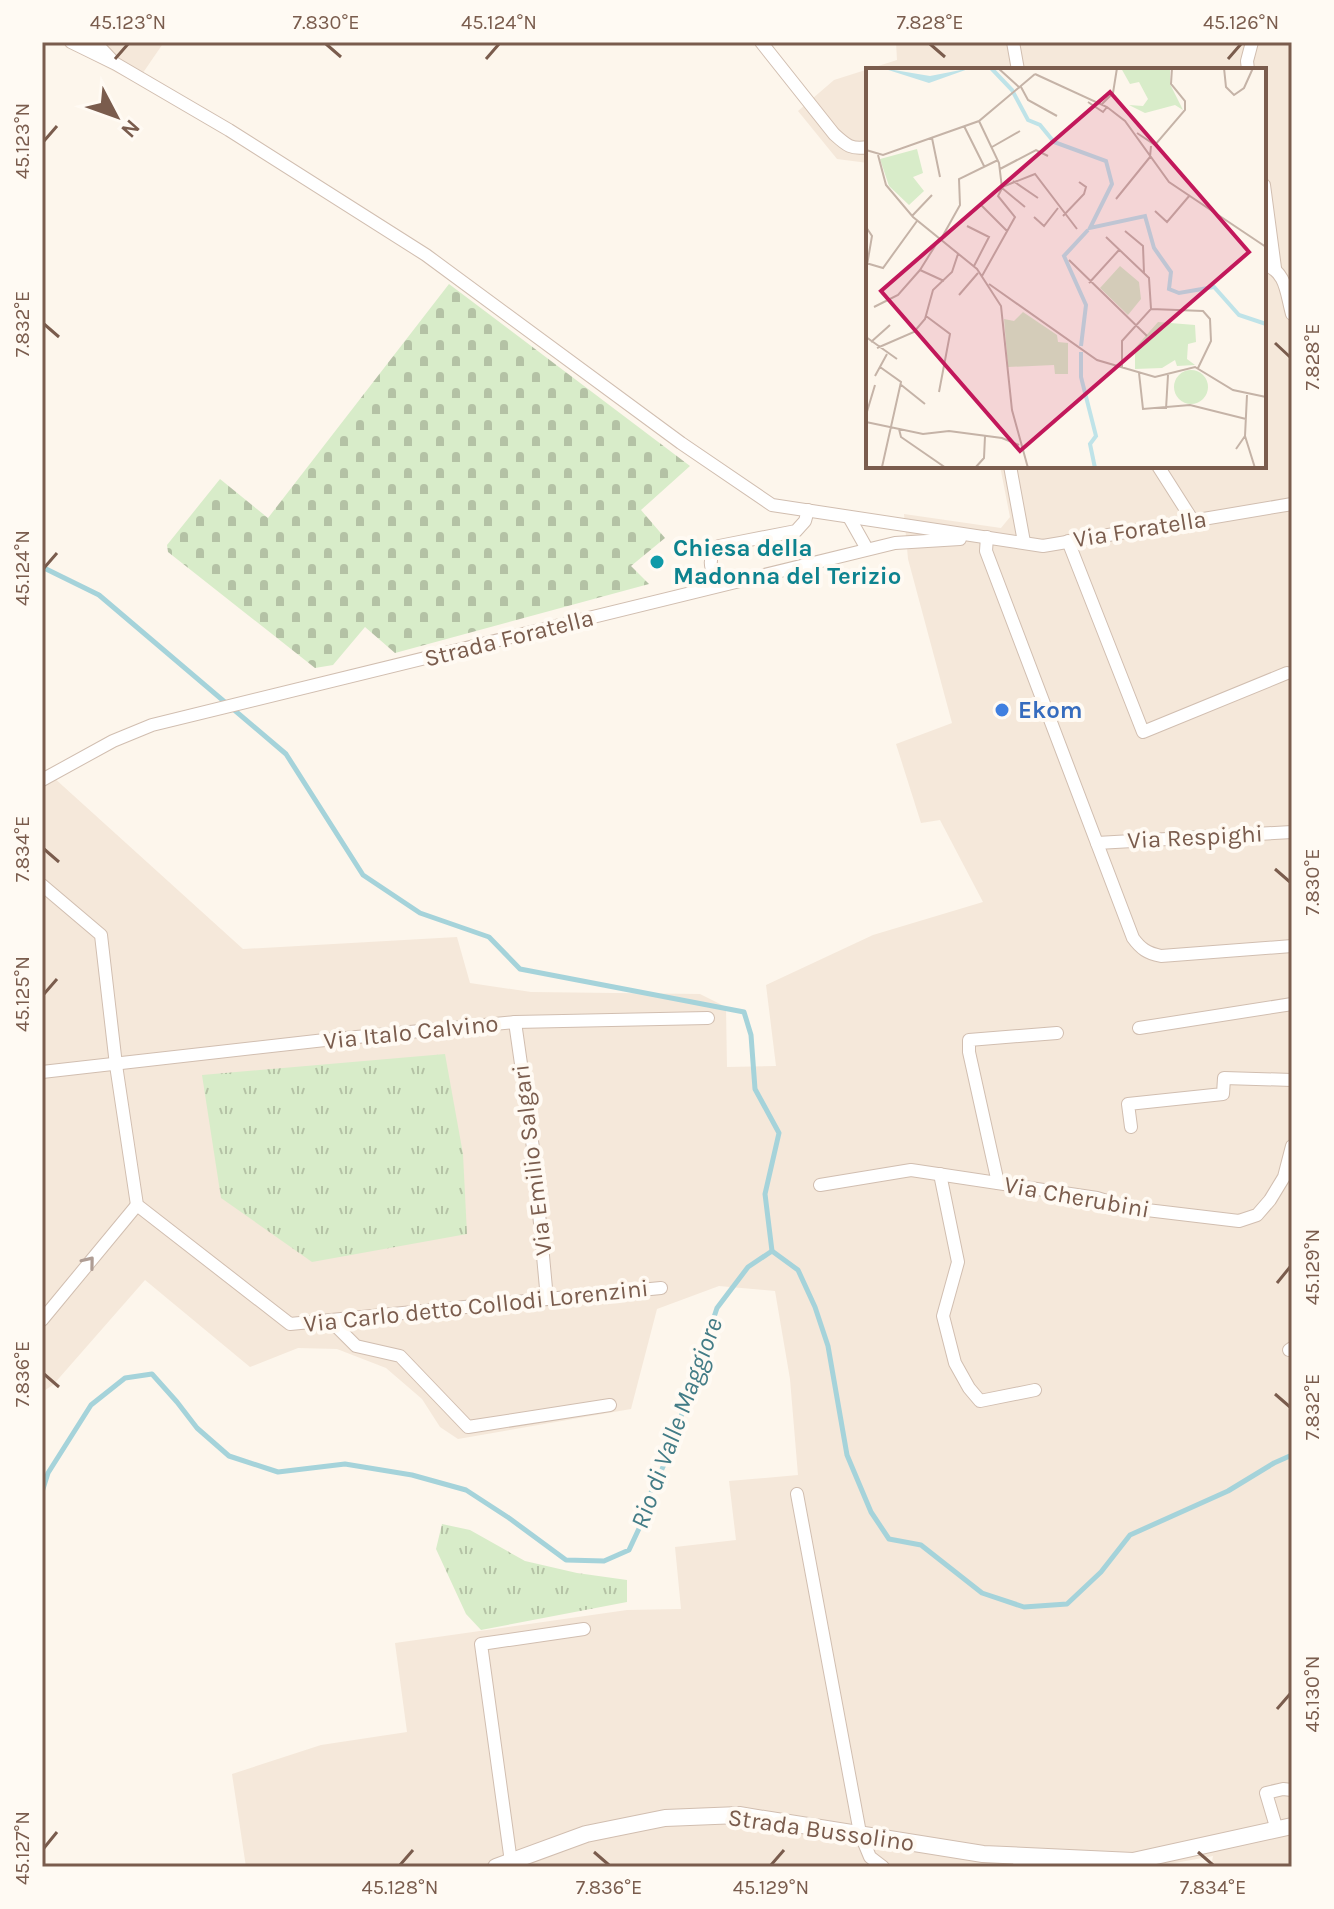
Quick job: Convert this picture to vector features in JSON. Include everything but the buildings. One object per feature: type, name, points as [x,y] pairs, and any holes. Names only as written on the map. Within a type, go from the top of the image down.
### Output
[{"type":"street","points":[[71,42],[116,64],[229,130],[426,255],[681,443],[772,505],[987,537],[986,551],[1133,938],[1141,949],[1161,956],[1292,946]]},
{"type":"street","points":[[95,42],[116,64]]},
{"type":"street","points":[[761,42],[834,134],[846,145],[866,147]]},
{"type":"street","points":[[1013,42],[1018,68]]},
{"type":"street","points":[[1248,68],[1252,42]]},
{"type":"street","points":[[1266,217],[1269,266],[1282,275],[1292,314]]},
{"type":"street","points":[[1010,468],[1024,542]]},
{"type":"street","points":[[1159,468],[1193,521]]},
{"type":"street","name":"Via Foratella","points":[[987,537],[1043,546],[1292,504]]},
{"type":"street","points":[[717,586],[710,563],[712,553],[719,546],[796,531],[805,521],[808,510]]},
{"type":"street","points":[[849,517],[867,549]]},
{"type":"street","points":[[879,521],[895,543]]},
{"type":"street","name":"Strada Foratella","points":[[42,780],[113,741],[152,725],[867,549],[895,543],[987,537]]},
{"type":"street","points":[[1068,541],[1143,732],[1287,673]]},
{"type":"street","name":"Via Respighi","points":[[1097,843],[1292,832]]},
{"type":"street","points":[[42,885],[101,935],[137,1205],[42,1320]]},
{"type":"street","points":[[1139,1028],[1292,1004]]},
{"type":"street","name":"Via Italo Calvino","points":[[42,1072],[515,1022],[708,1018]]},
{"type":"street","name":"Via Emilio Salgari","points":[[515,1022],[533,1148],[547,1299]]},
{"type":"street","points":[[998,1183],[969,1040],[1057,1033]]},
{"type":"street","points":[[1131,1127],[1128,1104],[1223,1094],[1224,1078],[1292,1080]]},
{"type":"street","name":"Via Cherubini","points":[[820,1185],[911,1170],[1097,1198],[1130,1208],[1239,1221],[1257,1215],[1270,1200],[1284,1177],[1292,1146]]},
{"type":"street","points":[[940,1174],[958,1262],[943,1316],[955,1363],[980,1401],[1035,1390]]},
{"type":"street","name":"Via Carlo detto Collodi Lorenzini","points":[[137,1205],[290,1324],[661,1288]]},
{"type":"street","points":[[335,1320],[338,1328],[356,1346],[400,1356],[468,1427],[610,1405]]},
{"type":"street","points":[[797,1494],[860,1833],[870,1857],[883,1867]]},
{"type":"street","points":[[504,1864],[481,1644],[584,1629]]},
{"type":"street","points":[[1285,1828],[1266,1793],[1292,1790]]},
{"type":"street","name":"Strada Bussolino","points":[[504,1864],[586,1834],[665,1818],[739,1815],[983,1854],[1133,1861],[1285,1828]]},
{"type":"street","points":[[1018,1867],[1058,1857]]},
{"type":"shaded area","points":[[58,42],[164,42],[136,83]]},
{"type":"shaded area","points":[[896,42],[1292,42],[1292,1867],[1211,1867],[1213,1856],[1153,1867],[246,1867],[232,1774],[321,1745],[407,1732],[395,1643],[627,1610],[681,1609],[675,1547],[736,1540],[729,1481],[798,1475],[790,1379],[775,1291],[719,1286],[657,1309],[631,1409],[458,1439],[440,1427],[422,1399],[386,1368],[337,1349],[298,1348],[250,1367],[145,1280],[53,1385],[42,1392],[42,767],[243,949],[457,937],[470,983],[531,992],[700,994],[726,1007],[727,1067],[776,1066],[766,985],[873,935],[983,902],[940,820],[921,823],[896,744],[952,723],[908,559],[904,514],[1001,528],[1010,517],[1000,468],[1266,468],[1266,68],[872,68],[897,60]]},
{"type":"shaded area","points":[[866,70],[866,163],[837,159],[798,111],[834,80]]},
{"type":"green space","points":[[449,284],[690,466],[641,510],[665,538],[631,566],[649,584],[395,653],[365,627],[333,665],[315,668],[168,552],[167,545],[220,479],[268,518]]},
{"type":"green space","points":[[445,1054],[463,1154],[467,1234],[312,1262],[221,1198],[202,1075]]},
{"type":"green space","points":[[442,1524],[470,1530],[525,1561],[627,1580],[627,1602],[481,1630],[466,1614],[436,1549]]},
{"type":"waterway","points":[[42,567],[99,595],[286,754],[363,875],[420,913],[489,937],[520,969],[744,1012],[751,1035],[755,1089],[779,1133],[765,1194],[772,1251]]},
{"type":"waterway","name":"Rio di Valle Maggiore","points":[[42,1492],[48,1473],[91,1405],[125,1378],[152,1374],[197,1428],[229,1456],[278,1472],[345,1464],[412,1475],[466,1490],[566,1560],[604,1561],[629,1550],[643,1520],[649,1497],[668,1456],[717,1308],[748,1267],[772,1251],[798,1270],[815,1307],[828,1346],[847,1455],[871,1512],[889,1539],[921,1545],[982,1593],[1024,1607],[1067,1604],[1101,1572],[1130,1535],[1228,1491],[1292,1455]]},
{"type":"place","name":"Chiesa della Madonna del Terizio","points":[[657,562]]},
{"type":"place","name":"Ekom","points":[[1002,710]]}]
